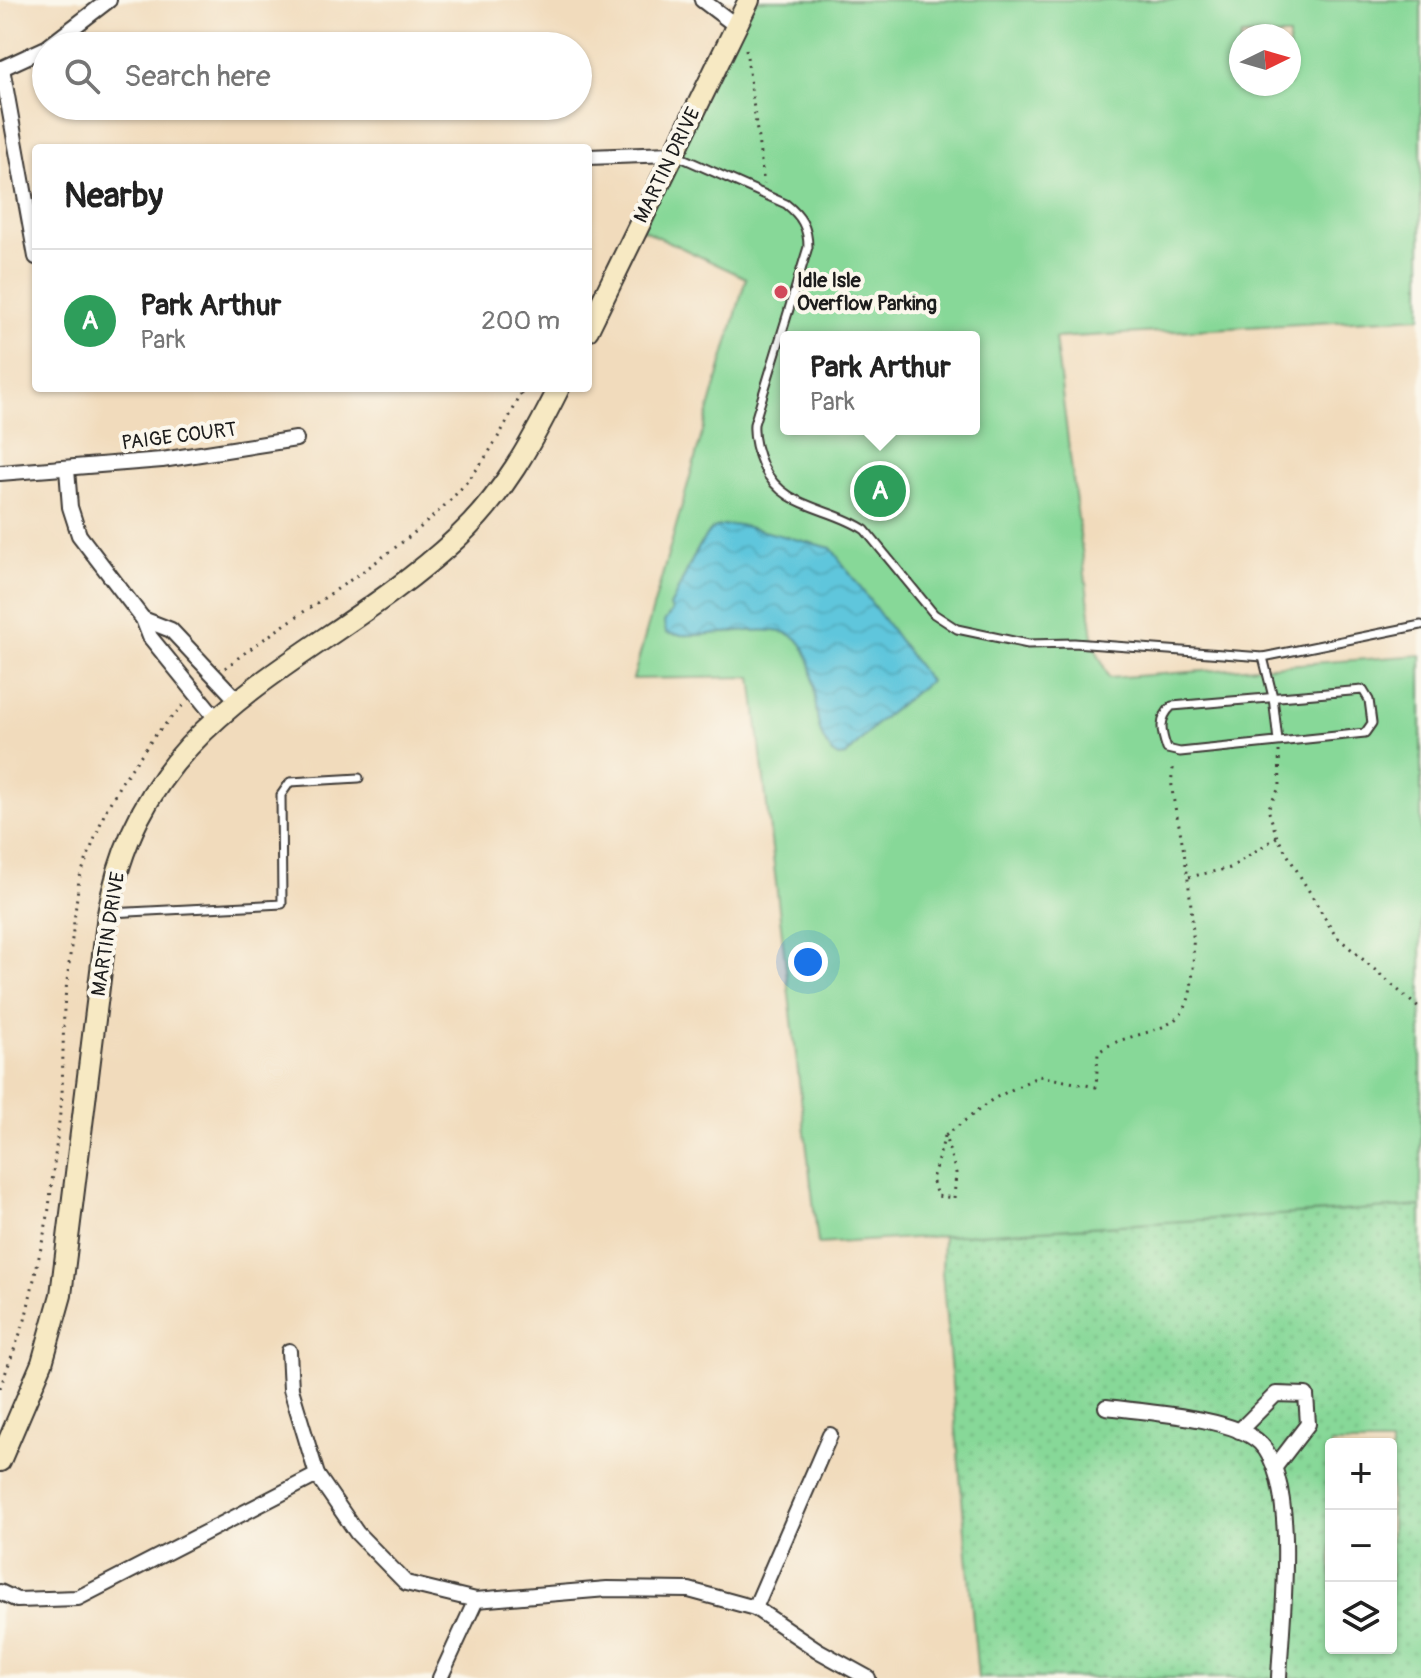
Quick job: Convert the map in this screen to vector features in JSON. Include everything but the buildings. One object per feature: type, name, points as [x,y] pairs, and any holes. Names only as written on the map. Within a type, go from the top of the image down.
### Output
[{"type":"street","points":[[67,32],[109,0]]},
{"type":"street","points":[[702,0],[739,34]]},
{"type":"street","name":"MARTIN DRIVE","points":[[592,322],[671,154],[739,34],[749,0]]},
{"type":"street","points":[[32,54],[1,68],[9,126],[32,200]]},
{"type":"street","points":[[592,157],[671,154]]},
{"type":"street","name":"MARTIN DRIVE","points":[[0,1461],[37,1376],[61,1295],[108,914],[117,869],[141,811],[176,758],[215,717],[455,540],[510,478],[557,392]]},
{"type":"street","name":"PAIGE COURT","points":[[0,473],[162,460],[296,439]]},
{"type":"street","points":[[67,469],[70,507],[79,535],[143,619],[150,637],[215,717]]},
{"type":"street","points":[[143,619],[171,630],[237,700]]},
{"type":"street","points":[[289,1351],[291,1389],[317,1475],[357,1533],[406,1583],[476,1600],[607,1589],[689,1590],[755,1608],[819,1651],[868,1678]]},
{"type":"street","points":[[1239,1431],[1276,1394],[1306,1395],[1308,1424],[1275,1467]]},
{"type":"street","points":[[1106,1407],[1203,1420],[1239,1431],[1260,1442],[1275,1467],[1285,1517],[1279,1678]]},
{"type":"street","points":[[755,1608],[830,1435]]},
{"type":"street","points":[[0,1592],[17,1600],[78,1598],[317,1475]]},
{"type":"street","points":[[440,1678],[476,1600]]},
{"type":"lane","points":[[671,154],[688,158],[765,192],[798,214],[808,233],[808,247],[784,331]]},
{"type":"lane","points":[[780,344],[753,437],[769,480],[783,494],[851,521],[865,530],[934,614],[957,629],[1028,644],[1074,643],[1263,657],[1421,625]]},
{"type":"lane","points":[[1263,657],[1273,697],[1278,741]]},
{"type":"lane","points":[[1363,690],[1372,723],[1365,733],[1180,752],[1167,749],[1161,732],[1163,714],[1172,706],[1273,697],[1363,690]]},
{"type":"lane","points":[[108,914],[282,904],[278,811],[281,795],[290,782],[359,778]]},
{"type":"path","points":[[739,34],[765,192]]},
{"type":"path","points":[[226,667],[415,530],[455,495],[496,441],[522,392]]},
{"type":"path","points":[[0,1388],[25,1320],[48,1216],[62,1096],[64,1007],[79,879],[105,812],[121,783],[156,734],[189,698]]},
{"type":"path","points":[[1278,741],[1280,786],[1268,809],[1277,837],[1335,935],[1421,1010]]},
{"type":"path","points":[[945,1136],[956,1173],[954,1198],[937,1196],[932,1179],[945,1136],[993,1099],[1039,1076],[1096,1087],[1098,1053],[1105,1047],[1168,1025],[1185,1009],[1191,981],[1189,877],[1173,791],[1172,769],[1180,752]]},
{"type":"path","points":[[1189,877],[1230,868],[1277,837]]},
{"type":"green space","points":[[749,0],[1421,0],[1421,317],[1055,338],[1094,645],[1109,678],[1421,655],[1421,1206],[818,1244],[752,677],[633,679],[746,278],[637,227]]},
{"type":"green space","points":[[1421,1206],[1421,1678],[978,1678],[942,1272],[943,1236]]},
{"type":"water","points":[[739,525],[831,548],[929,681],[878,722],[846,756],[838,757],[827,746],[821,732],[811,667],[797,639],[787,633],[773,631],[697,635],[666,633],[664,622],[672,611],[670,606],[702,541],[714,528]]},
{"type":"place","name":"Idle Isle Overflow Parking","points":[[781,292]]},
{"type":"place","name":"Park Arthur","points":[[880,491]]}]
